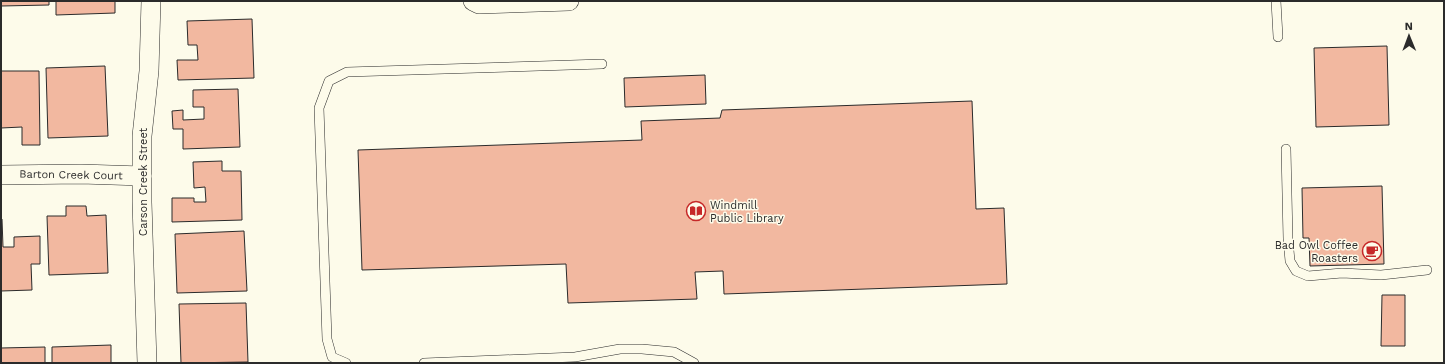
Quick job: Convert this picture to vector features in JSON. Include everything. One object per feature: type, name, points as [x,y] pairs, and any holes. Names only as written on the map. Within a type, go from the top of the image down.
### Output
[{"type":"street","name":"Carson Creek Street","points":[[148,363],[142,136],[149,71],[151,1]]},
{"type":"street","points":[[473,1],[479,4],[569,1]]},
{"type":"street","name":"Barton Creek Court","points":[[1,175],[81,174],[142,176]]},
{"type":"lane","points":[[1276,1],[1278,37]]},
{"type":"lane","points":[[346,363],[332,357],[327,339],[319,108],[329,81],[348,72],[602,64]]},
{"type":"lane","points":[[1286,149],[1290,261],[1296,271],[1308,276],[1342,273],[1381,275],[1427,270]]},
{"type":"lane","points":[[424,363],[575,360],[620,349],[648,349],[674,352],[694,363]]},
{"type":"building","points":[[1,1],[49,1],[49,5],[1,6]]},
{"type":"building","points":[[56,1],[115,1],[115,13],[56,15]]},
{"type":"building","points":[[252,19],[254,78],[178,80],[177,60],[198,60],[197,45],[188,45],[187,21]]},
{"type":"building","points":[[1387,46],[1389,125],[1316,127],[1314,48]]},
{"type":"building","points":[[105,66],[108,136],[48,138],[46,68]]},
{"type":"building","points":[[1,71],[39,71],[40,145],[22,145],[22,127],[1,128]]},
{"type":"building","points":[[705,75],[706,104],[625,107],[624,78]]},
{"type":"building","points":[[238,89],[240,147],[183,149],[183,129],[173,129],[172,111],[183,110],[183,120],[204,119],[204,107],[193,107],[193,90]]},
{"type":"building","points":[[972,101],[976,209],[1004,208],[1007,284],[724,294],[723,271],[695,272],[697,299],[568,303],[566,264],[362,270],[358,150],[642,140],[641,121],[720,118],[722,110]]},
{"type":"building","points":[[222,161],[222,171],[241,171],[242,220],[172,222],[172,198],[194,198],[194,202],[206,202],[205,187],[194,188],[193,162]]},
{"type":"building","points":[[1382,186],[1384,264],[1310,266],[1309,238],[1303,238],[1302,188]]},
{"type":"building","points":[[66,206],[86,206],[87,216],[106,215],[108,273],[49,275],[47,216],[66,216]]},
{"type":"building","points":[[1,219],[3,247],[14,247],[14,237],[40,236],[40,264],[31,264],[32,290],[1,291]]},
{"type":"building","points":[[244,231],[247,291],[177,293],[175,234]]},
{"type":"building","points":[[1382,295],[1405,295],[1405,346],[1381,346]]},
{"type":"building","points":[[246,303],[248,362],[181,363],[179,304]]},
{"type":"building","points":[[111,345],[111,363],[52,363],[52,347]]},
{"type":"building","points":[[45,347],[45,363],[1,363],[1,348]]},
{"type":"place","name":"Windmill Public Library","points":[[696,211]]},
{"type":"place","name":"Bad Owl Coffee Roasters","points":[[1372,251]]}]
